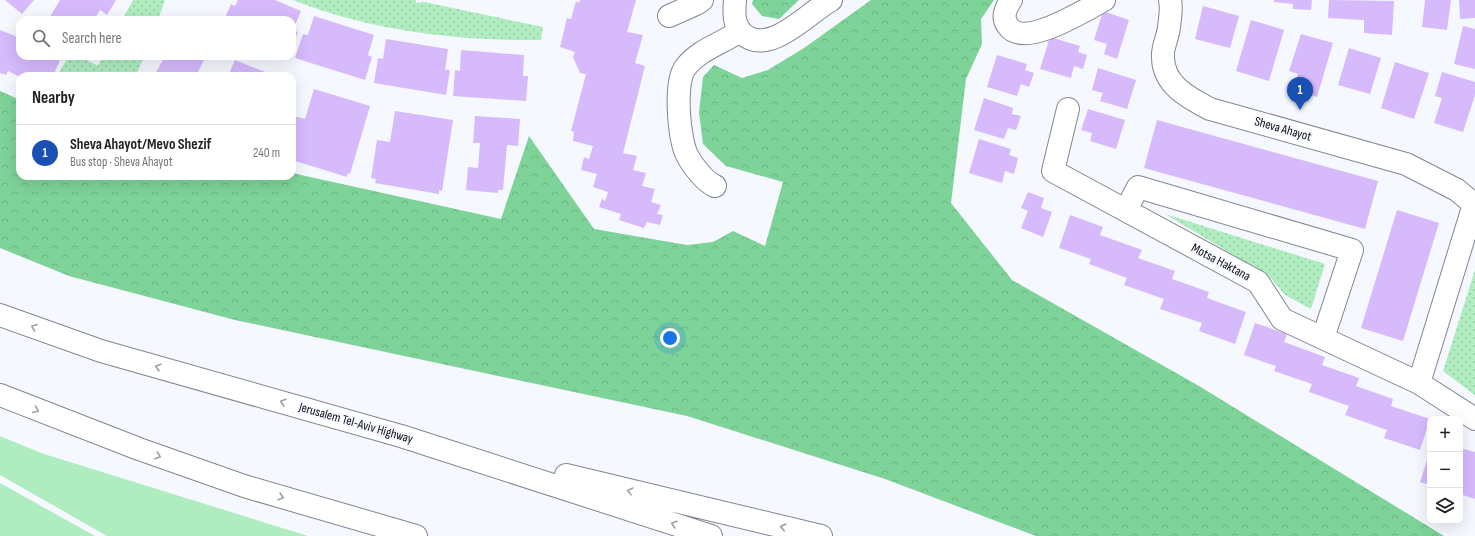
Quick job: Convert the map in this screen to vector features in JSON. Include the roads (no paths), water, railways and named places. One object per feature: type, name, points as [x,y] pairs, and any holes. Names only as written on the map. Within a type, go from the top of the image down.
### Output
[{"type":"main road","points":[[669,16],[702,0]]},
{"type":"main road","points":[[735,0],[734,17],[740,31],[747,37],[756,40],[775,38],[831,0]]},
{"type":"main road","points":[[1011,0],[1004,14],[1007,25],[1016,32],[1030,34],[1046,28],[1104,0]]},
{"type":"main road","name":"Sheva Ahayot","points":[[1170,0],[1171,16],[1162,56],[1164,69],[1173,84],[1186,96],[1210,109],[1406,164],[1450,187],[1475,203]]},
{"type":"main road","points":[[715,186],[710,184],[697,169],[687,155],[683,144],[681,131],[680,79],[685,68],[694,59],[740,31]]},
{"type":"main road","name":"Motsa Haktana","points":[[1068,109],[1053,171],[1258,282],[1282,319],[1419,383],[1475,419]]},
{"type":"main road","points":[[1126,210],[1138,187],[1352,250],[1323,338]]},
{"type":"main road","points":[[1419,383],[1475,203]]},
{"type":"main road","name":"Jerusalem Tel-Aviv Highway","points":[[0,315],[101,351],[401,436],[711,536]]},
{"type":"main road","points":[[0,395],[139,449],[244,486],[416,536]]},
{"type":"main road","points":[[401,436],[821,536]]},
{"type":"place","name":"Sheva Ahayot/Mevo Shezif","points":[[1300,110]]}]
